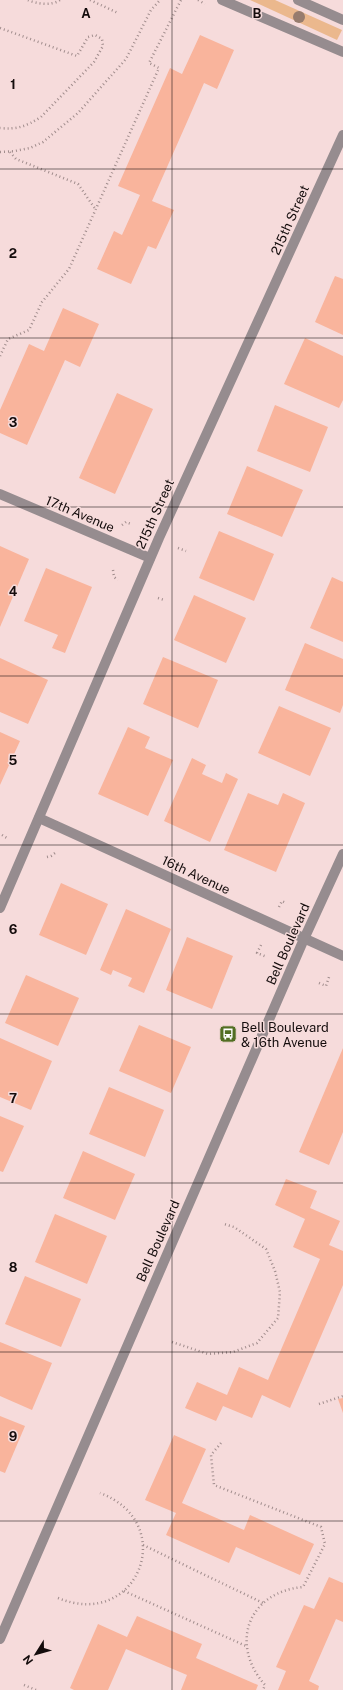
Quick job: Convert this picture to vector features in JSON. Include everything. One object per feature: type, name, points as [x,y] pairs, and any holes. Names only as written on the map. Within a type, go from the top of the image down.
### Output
[{"type":"street","points":[[222,0],[343,52]]},
{"type":"street","points":[[298,0],[343,20]]},
{"type":"street","name":"215th Street","points":[[0,908],[150,558],[343,135]]},
{"type":"street","name":"17th Avenue","points":[[0,494],[150,558]]},
{"type":"street","name":"16th Avenue","points":[[39,818],[343,956]]},
{"type":"street","name":"Bell Boulevard","points":[[0,1639],[304,939],[343,854]]},
{"type":"path","points":[[28,0],[34,3],[55,4],[60,0]]},
{"type":"path","points":[[90,0],[118,13]]},
{"type":"path","points":[[0,152],[30,148],[43,142],[78,113],[126,59],[151,10],[160,0]]},
{"type":"path","points":[[0,356],[8,339],[29,330],[42,302],[69,269],[159,68],[149,63],[180,0]]},
{"type":"path","points":[[0,28],[78,56],[88,37],[95,35],[102,39],[103,46],[94,62],[41,117],[31,124],[19,128],[0,128]]},
{"type":"path","points":[[10,151],[16,159],[78,184],[96,210]]},
{"type":"path","points":[[122,525],[126,522],[131,524]]},
{"type":"path","points":[[178,548],[186,552]]},
{"type":"path","points":[[113,570],[114,577],[118,580]]},
{"type":"path","points":[[158,598],[164,600]]},
{"type":"path","points":[[2,835],[7,838]]},
{"type":"path","points":[[47,857],[52,856],[55,853]]},
{"type":"path","points":[[279,907],[282,901],[286,903]]},
{"type":"path","points":[[261,945],[257,953],[266,957]]},
{"type":"path","points":[[319,983],[326,986],[330,977]]},
{"type":"path","points":[[172,1342],[208,1354],[233,1352],[256,1343],[278,1318],[280,1292],[275,1272],[266,1248],[234,1227],[224,1224]]},
{"type":"path","points":[[319,1404],[343,1396]]},
{"type":"path","points":[[221,1443],[211,1455],[214,1484],[321,1527],[325,1544],[303,1587],[290,1588],[277,1592],[256,1609],[250,1621],[246,1635],[246,1646],[253,1668],[266,1685],[263,1690]]},
{"type":"path","points":[[58,1598],[70,1603],[83,1605],[109,1601],[124,1591],[137,1575],[142,1562],[143,1545],[139,1525],[132,1514],[118,1501],[100,1493]]},
{"type":"path","points":[[143,1545],[263,1602]]},
{"type":"path","points":[[124,1591],[246,1646]]},
{"type":"path","points":[[24,1684],[36,1690]]},
{"type":"shaded area","points":[[250,0],[275,0],[342,30],[337,40]]},
{"type":"building","points":[[200,35],[234,50],[217,89],[204,83],[152,201],[174,210],[156,249],[148,246],[131,284],[97,269],[114,231],[122,235],[140,195],[118,186],[170,68],[182,74]]},
{"type":"building","points":[[335,276],[343,279],[343,335],[315,322]]},
{"type":"building","points":[[63,308],[99,324],[80,367],[65,360],[27,445],[0,433],[0,410],[29,344],[44,351]]},
{"type":"building","points":[[305,338],[343,356],[343,400],[339,408],[284,384]]},
{"type":"building","points":[[117,393],[153,409],[115,494],[79,478]]},
{"type":"building","points":[[275,405],[328,427],[310,472],[257,451]]},
{"type":"building","points":[[247,466],[303,490],[282,537],[227,514]]},
{"type":"building","points":[[219,531],[274,554],[254,601],[199,578]]},
{"type":"building","points":[[0,546],[29,559],[0,627]]},
{"type":"building","points":[[46,568],[92,587],[65,653],[52,648],[58,635],[24,621]]},
{"type":"building","points":[[332,577],[343,582],[343,642],[310,628]]},
{"type":"building","points":[[194,595],[246,618],[226,663],[174,640]]},
{"type":"building","points":[[305,643],[343,659],[343,705],[340,713],[285,690]]},
{"type":"building","points":[[163,657],[218,680],[198,728],[143,704]]},
{"type":"building","points":[[0,658],[48,680],[28,724],[0,712]]},
{"type":"building","points":[[279,706],[331,728],[310,776],[258,753]]},
{"type":"building","points":[[128,727],[150,737],[145,748],[173,760],[148,816],[98,794]]},
{"type":"building","points":[[0,732],[20,741],[0,785]]},
{"type":"building","points":[[192,758],[206,765],[202,774],[222,783],[226,773],[238,779],[210,842],[164,821]]},
{"type":"building","points":[[248,793],[278,805],[283,793],[305,803],[276,872],[224,850]]},
{"type":"building","points":[[61,883],[108,904],[86,955],[39,935]]},
{"type":"building","points":[[126,909],[171,929],[144,993],[128,986],[132,978],[113,970],[111,975],[100,970]]},
{"type":"building","points":[[187,937],[233,956],[212,1009],[166,990]]},
{"type":"building","points":[[26,975],[79,998],[58,1046],[5,1023]]},
{"type":"building","points":[[139,1025],[191,1047],[171,1093],[119,1071]]},
{"type":"building","points":[[0,1038],[52,1061],[31,1110],[0,1097]]},
{"type":"building","points":[[343,1048],[343,1132],[329,1165],[299,1152]]},
{"type":"building","points":[[109,1087],[164,1110],[145,1157],[89,1134]]},
{"type":"building","points":[[0,1116],[24,1126],[3,1172],[0,1171]]},
{"type":"building","points":[[83,1151],[135,1174],[115,1220],[63,1198]]},
{"type":"building","points":[[286,1179],[317,1191],[310,1208],[340,1221],[329,1245],[343,1251],[343,1285],[290,1408],[262,1395],[252,1418],[223,1406],[216,1421],[185,1408],[197,1382],[227,1395],[239,1367],[268,1380],[320,1259],[293,1247],[305,1219],[275,1205]]},
{"type":"building","points":[[55,1214],[107,1236],[87,1284],[35,1262]]},
{"type":"building","points":[[25,1276],[81,1299],[61,1347],[5,1324]]},
{"type":"building","points":[[0,1342],[52,1363],[32,1410],[0,1396]]},
{"type":"building","points":[[343,1398],[343,1413],[338,1399]]},
{"type":"building","points":[[0,1416],[25,1426],[5,1473],[0,1471]]},
{"type":"building","points":[[174,1435],[206,1449],[182,1503],[244,1530],[250,1515],[314,1544],[300,1575],[236,1547],[229,1563],[166,1535],[176,1513],[145,1500]]},
{"type":"building","points":[[329,1577],[343,1583],[343,1622],[336,1619],[309,1681],[319,1686],[318,1690],[278,1690],[286,1671],[276,1667],[304,1605],[314,1609]]},
{"type":"building","points":[[137,1616],[202,1644],[196,1658],[258,1685],[256,1690],[181,1690],[187,1675],[126,1649],[108,1690],[74,1690],[70,1688],[98,1624],[127,1637]]},
{"type":"place","name":"Bell Boulevard & 16th Avenue","points":[[228,1034]]}]
